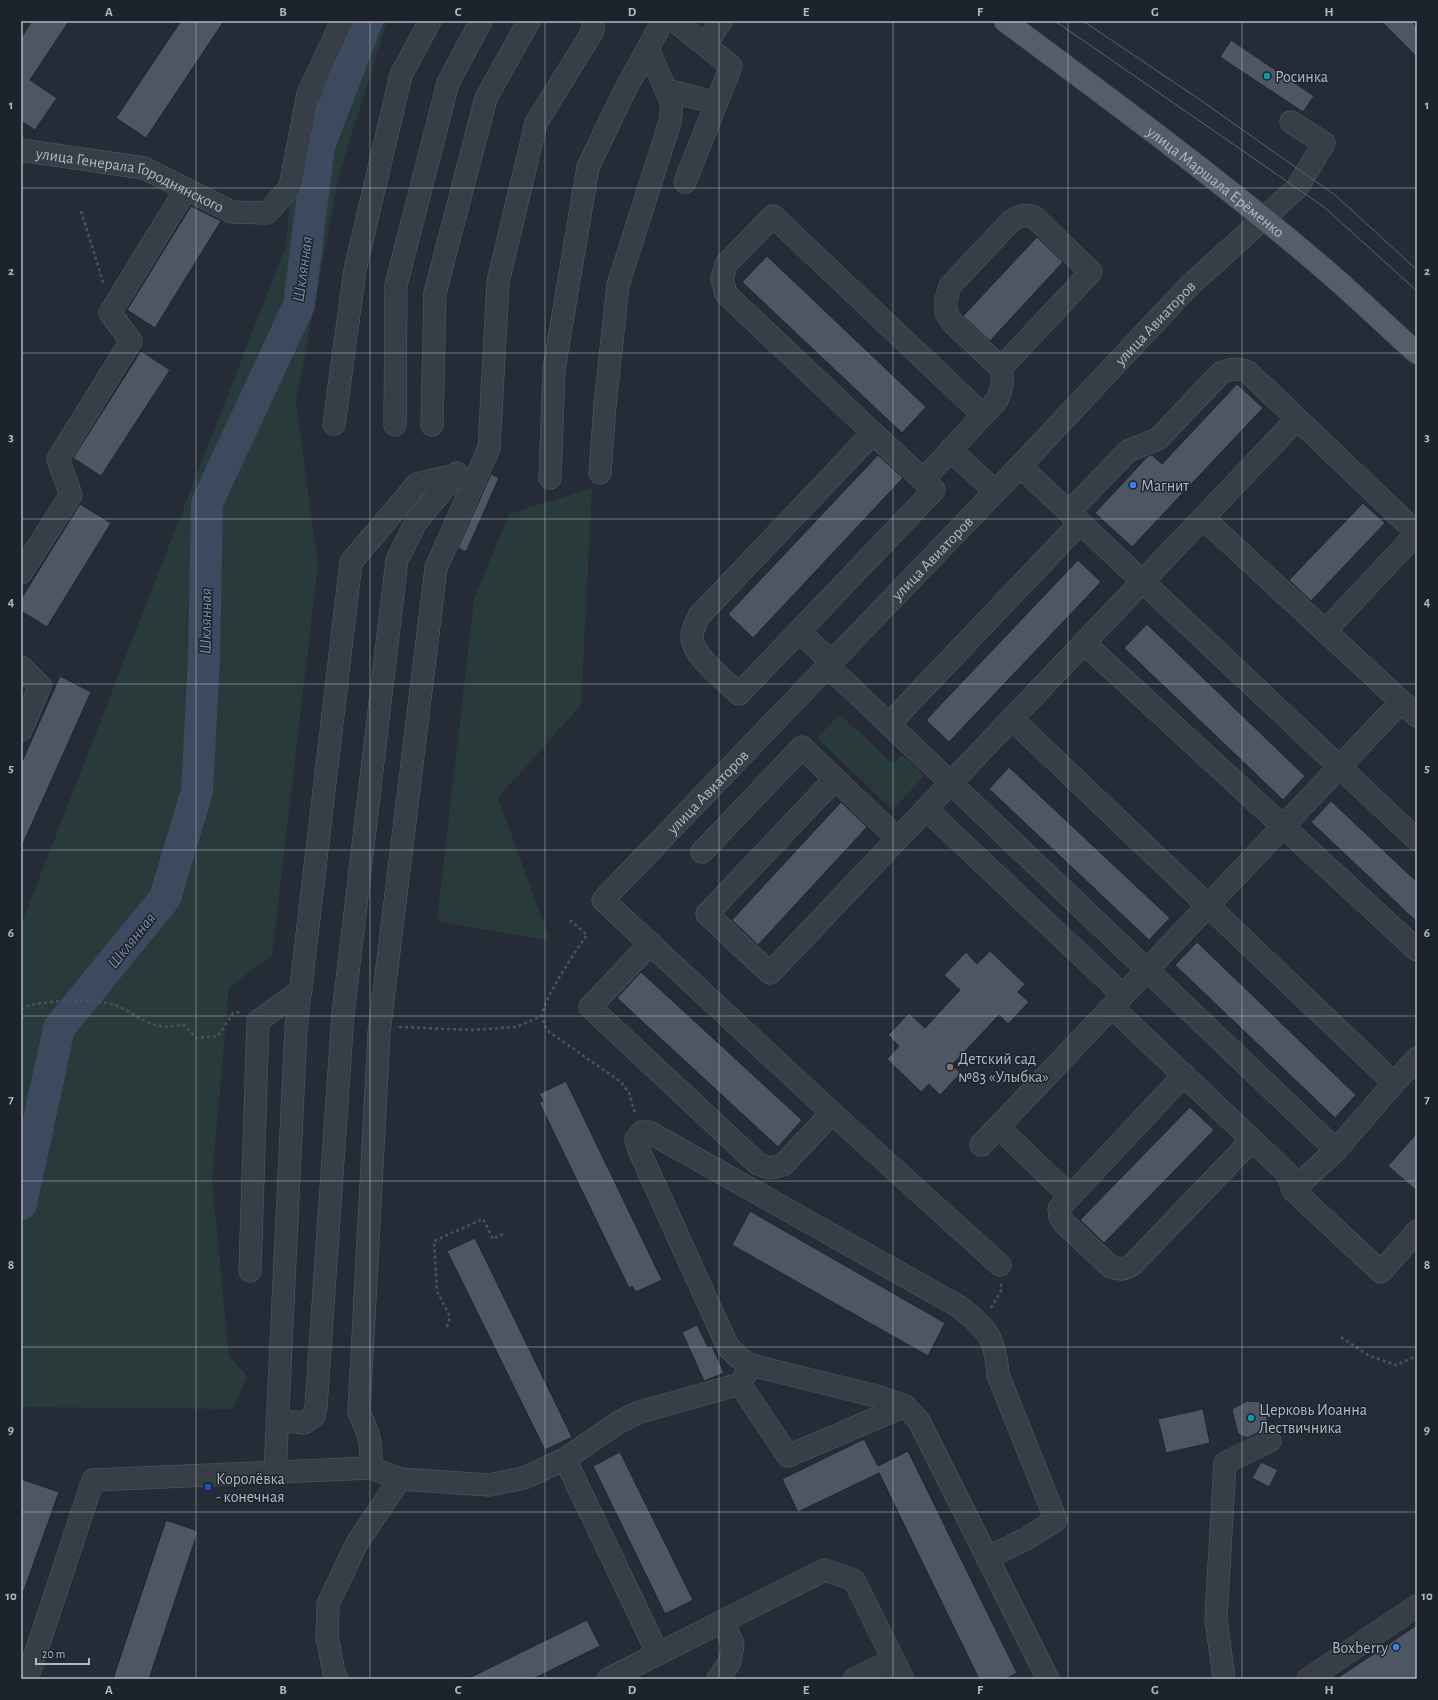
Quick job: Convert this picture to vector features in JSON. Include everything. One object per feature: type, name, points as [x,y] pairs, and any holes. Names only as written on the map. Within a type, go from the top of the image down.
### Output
[{"type":"main road","name":"улица Маршала Ерёменко","points":[[1005,21],[1152,131],[1263,218],[1317,262],[1417,353]]},
{"type":"street","name":"улица Генерала Городнянского","points":[[21,150],[144,168],[232,212],[267,213],[290,187],[308,94],[342,21]]},
{"type":"street","points":[[334,424],[354,270],[401,75],[430,21]]},
{"type":"street","points":[[395,425],[396,285],[448,83],[481,21]]},
{"type":"street","points":[[432,425],[435,293],[486,98],[529,21]]},
{"type":"street","points":[[371,1468],[368,1432],[359,1412],[379,1033],[436,568],[489,448],[498,282],[536,123],[593,31],[593,21]]},
{"type":"street","points":[[550,478],[554,369],[588,167],[625,90],[663,21]]},
{"type":"street","points":[[675,21],[731,66],[685,182]]},
{"type":"street","points":[[705,45],[721,21]]},
{"type":"street","points":[[600,473],[605,405],[618,285],[670,122],[672,104],[648,49]]},
{"type":"street","points":[[666,90],[716,103]]},
{"type":"street","name":"улица Авиаторов","points":[[650,943],[603,900],[829,663],[1020,466],[1189,286],[1296,188],[1324,143],[1291,122]]},
{"type":"street","points":[[21,573],[71,495],[58,459],[131,341],[110,314],[186,189]]},
{"type":"street","points":[[923,480],[997,400],[1002,389],[1003,378],[1001,368],[953,323],[946,314],[946,300],[950,286],[1011,221],[1020,216],[1027,215],[1034,218],[1091,272],[1001,368]]},
{"type":"street","points":[[873,433],[699,616],[693,629],[693,642],[699,654],[739,694],[934,490],[726,294],[722,279],[726,264],[773,216],[983,415]]},
{"type":"street","points":[[889,724],[1075,518],[1128,451],[1158,439],[1221,373],[1230,369],[1239,369],[1248,372],[1417,533],[1325,631]]},
{"type":"street","points":[[835,779],[707,914],[770,973],[1297,419]]},
{"type":"street","points":[[277,1420],[304,1423],[314,1416],[316,1408],[343,1014],[397,560],[416,522],[454,475],[489,448]]},
{"type":"street","points":[[950,450],[995,492]]},
{"type":"street","points":[[1020,466],[1417,840]]},
{"type":"street","points":[[275,1472],[296,1028],[351,562],[417,484],[454,475]]},
{"type":"street","points":[[981,1145],[1339,766],[1409,709],[1204,518]]},
{"type":"street","points":[[799,632],[889,724],[1336,1150]]},
{"type":"street","points":[[1084,643],[1417,950]]},
{"type":"street","points":[[21,667],[40,686],[21,730]]},
{"type":"street","points":[[1012,719],[1394,1083]]},
{"type":"street","points":[[702,852],[802,747],[898,839]]},
{"type":"street","points":[[926,809],[1117,1001],[1184,1075],[1288,1174],[1293,1190],[1381,1272],[1417,1230]]},
{"type":"street","points":[[832,1113],[782,1165],[769,1168],[758,1164],[590,1007],[650,943],[832,1113],[1000,1265]]},
{"type":"street","points":[[250,1271],[258,1021],[301,990]]},
{"type":"street","points":[[1293,1190],[1336,1150],[1417,1058]]},
{"type":"street","points":[[1184,1075],[1059,1209],[1060,1217],[1065,1224],[1111,1267],[1125,1269],[1132,1265],[1252,1140]]},
{"type":"street","points":[[998,1127],[1070,1196]]},
{"type":"street","points":[[987,1558],[1026,1539],[1056,1520],[998,1375],[996,1352],[989,1336],[982,1326],[958,1306],[650,1132],[642,1132],[636,1139],[638,1148],[728,1347],[738,1357],[751,1365],[880,1397],[905,1406],[919,1421],[987,1558],[1048,1679]]},
{"type":"street","points":[[27,1679],[93,1480],[371,1468],[400,1479],[489,1485],[524,1478],[565,1459],[619,1422],[640,1412],[740,1384],[751,1365]]},
{"type":"street","points":[[740,1384],[788,1456],[905,1406]]},
{"type":"street","points":[[1224,1679],[1216,1618],[1225,1464],[1270,1441]]},
{"type":"street","points":[[565,1459],[658,1654]]},
{"type":"street","points":[[333,1677],[327,1636],[328,1604],[357,1543],[400,1479]]},
{"type":"street","points":[[608,1679],[825,1570],[854,1580],[903,1679]]},
{"type":"street","points":[[1309,1679],[1417,1606]]},
{"type":"street","points":[[718,1679],[730,1662],[733,1642],[722,1622]]},
{"type":"street","points":[[854,1679],[893,1660]]},
{"type":"path","points":[[81,211],[112,310]]},
{"type":"path","points":[[21,1009],[28,1005],[72,1001],[92,1001]]},
{"type":"path","points":[[447,1327],[450,1317],[437,1291],[434,1241],[483,1219],[493,1239],[503,1234]]},
{"type":"path","points":[[982,1326],[1001,1291],[1000,1265]]},
{"type":"path","points":[[1341,1337],[1368,1355],[1396,1364],[1417,1356]]},
{"type":"shaded area","points":[[351,21],[387,21],[339,175],[296,402],[318,565],[272,955],[229,988],[212,1179],[229,1357],[247,1376],[233,1409],[21,1407],[21,925],[286,246],[289,209],[323,81]]},
{"type":"shaded area","points":[[592,488],[581,705],[498,798],[550,941],[437,921],[474,599],[509,514]]},
{"type":"shaded area","points":[[840,714],[893,764],[902,755],[924,776],[893,810],[817,738]]},
{"type":"building","points":[[32,21],[69,21],[30,80],[57,98],[35,130],[21,121],[21,38]]},
{"type":"building","points":[[181,21],[224,21],[146,138],[116,118]]},
{"type":"building","points":[[1381,21],[1411,21],[1417,27],[1417,57]]},
{"type":"building","name":"Росинка","points":[[1231,40],[1314,96],[1303,112],[1220,57]]},
{"type":"building","points":[[191,206],[221,221],[155,328],[127,310]]},
{"type":"building","points":[[1037,237],[1063,262],[990,341],[963,316]]},
{"type":"building","points":[[767,256],[926,407],[902,433],[742,282]]},
{"type":"building","points":[[141,351],[170,370],[101,476],[73,458]]},
{"type":"building","points":[[1237,384],[1263,408],[1132,547],[1095,513],[1148,456],[1152,455],[1162,464]]},
{"type":"building","points":[[878,455],[903,478],[753,638],[728,614]]},
{"type":"building","points":[[491,474],[499,478],[466,552],[458,548]]},
{"type":"building","points":[[1363,503],[1385,523],[1311,601],[1289,580]]},
{"type":"building","points":[[80,504],[111,523],[47,627],[21,611],[21,599]]},
{"type":"building","points":[[1078,560],[1101,582],[949,742],[926,720]]},
{"type":"building","points":[[1147,624],[1305,776],[1283,800],[1124,648]]},
{"type":"building","points":[[60,676],[91,692],[21,848],[21,764]]},
{"type":"building","points":[[1009,767],[1170,918],[1149,940],[989,789]]},
{"type":"building","points":[[1331,801],[1417,882],[1417,922],[1311,822]]},
{"type":"building","points":[[841,802],[867,827],[758,945],[732,920]]},
{"type":"building","points":[[1197,942],[1356,1095],[1335,1118],[1175,965]]},
{"type":"building","points":[[990,951],[1025,984],[1018,992],[1029,1002],[1008,1024],[999,1015],[952,1065],[961,1073],[940,1095],[929,1084],[921,1092],[887,1059],[899,1046],[888,1035],[909,1013],[925,1028],[960,990],[944,975],[966,952],[977,964]]},
{"type":"building","points":[[641,972],[802,1120],[778,1147],[617,998]]},
{"type":"building","points":[[566,1081],[662,1280],[636,1292],[632,1286],[629,1288],[539,1102],[543,1101],[539,1094]]},
{"type":"building","points":[[1190,1107],[1214,1130],[1104,1243],[1080,1220]]},
{"type":"building","points":[[1417,1133],[1417,1191],[1388,1166]]},
{"type":"building","points":[[750,1211],[945,1323],[928,1356],[732,1245]]},
{"type":"building","points":[[475,1238],[572,1437],[545,1450],[447,1251]]},
{"type":"building","points":[[697,1325],[708,1347],[712,1346],[724,1373],[704,1381],[682,1332]]},
{"type":"building","name":"Церковь Иоанна Лествичника","points":[[1247,1401],[1263,1402],[1269,1427],[1247,1438],[1238,1434],[1232,1409]]},
{"type":"building","points":[[1203,1409],[1210,1443],[1166,1453],[1158,1419]]},
{"type":"building","points":[[864,1439],[878,1466],[908,1451],[1017,1673],[1005,1679],[979,1679],[879,1473],[798,1512],[782,1479]]},
{"type":"building","points":[[620,1452],[693,1600],[665,1614],[593,1466]]},
{"type":"building","points":[[1261,1462],[1278,1470],[1269,1487],[1252,1478]]},
{"type":"building","points":[[21,1479],[59,1492],[23,1593],[21,1593]]},
{"type":"building","points":[[166,1520],[198,1531],[149,1679],[113,1679]]},
{"type":"building","points":[[587,1620],[600,1646],[533,1679],[467,1679]]},
{"type":"building","points":[[1417,1625],[1417,1679],[1336,1679]]},
{"type":"waterway","name":"Шклянная","points":[[21,1204],[59,1028],[165,898],[197,791],[204,658],[207,503],[299,305],[319,146],[367,21]]},
{"type":"tram line","points":[[1055,21],[1324,207],[1417,291]]},
{"type":"tram line","points":[[1083,21],[1196,97],[1335,195],[1417,270]]},
{"type":"place","name":"Росинка","points":[[1267,76]]},
{"type":"place","name":"Магнит","points":[[1133,485]]},
{"type":"place","name":"Детский сад №83 «Улыбка»","points":[[950,1067]]},
{"type":"place","name":"Церковь Иоанна Лествичника","points":[[1251,1418]]},
{"type":"place","name":"Королёвка - конечная","points":[[208,1487]]},
{"type":"place","name":"Boxberry","points":[[1396,1647]]}]
